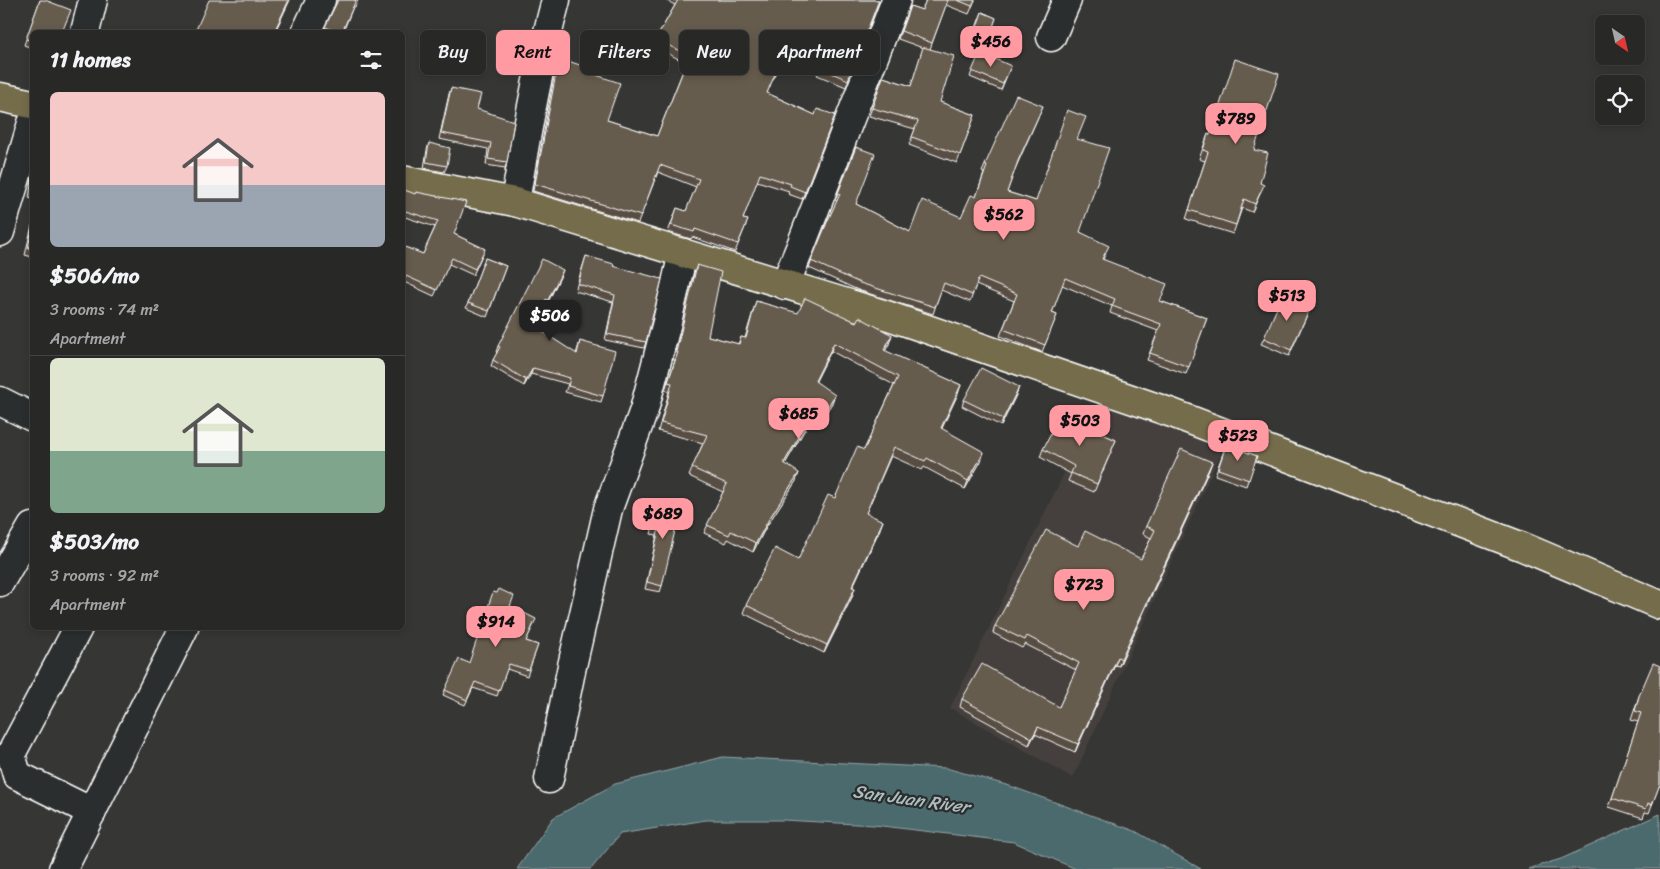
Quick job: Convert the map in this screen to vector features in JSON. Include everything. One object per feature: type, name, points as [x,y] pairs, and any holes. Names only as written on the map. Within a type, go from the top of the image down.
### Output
[{"type":"main road","points":[[0,97],[30,104]]},
{"type":"main road","points":[[405,181],[515,202],[889,316],[1172,413],[1523,547],[1660,605]]},
{"type":"street","points":[[85,30],[94,0]]},
{"type":"street","points":[[307,30],[321,0]]},
{"type":"street","points":[[515,202],[526,134],[556,0]]},
{"type":"street","points":[[784,284],[800,248],[896,0]]},
{"type":"street","points":[[1051,37],[1068,0]]},
{"type":"street","points":[[0,232],[30,130]]},
{"type":"street","points":[[549,779],[572,666],[608,509],[644,410],[683,253]]},
{"type":"street","points":[[0,401],[30,416]]},
{"type":"street","points":[[0,582],[30,530]]},
{"type":"street","points":[[77,630],[11,754],[17,775],[92,812]]},
{"type":"street","points":[[63,869],[183,630]]},
{"type":"shaded area","points":[[1100,399],[1225,444],[1073,778],[950,708]]},
{"type":"water","name":"San Juan River","points":[[723,757],[946,768],[1010,786],[1135,831],[1201,869],[1076,869],[1014,842],[874,825],[783,820],[706,820],[620,834],[591,869],[517,869],[553,818],[615,784]]},
{"type":"water","points":[[1660,814],[1660,869],[1528,869],[1561,859]]},
{"type":"building","points":[[40,0],[45,0],[71,10],[63,30],[30,30],[30,40],[26,39]]},
{"type":"building","points":[[209,0],[289,0],[275,30],[196,30]]},
{"type":"building","points":[[338,0],[356,0],[343,30],[333,30],[325,27]]},
{"type":"building","points":[[678,0],[879,0],[867,30],[759,30],[759,75],[775,75],[767,93],[815,115],[817,109],[835,115],[805,192],[790,186],[791,184],[760,174],[743,219],[748,220],[738,244],[695,229],[694,232],[671,225],[677,208],[686,211],[699,179],[660,165],[641,216],[535,184],[556,75],[570,75],[570,62],[580,65],[580,75],[596,75],[620,83],[607,120],[657,136],[681,75],[749,75],[749,30],[679,30],[679,51],[669,46],[669,30],[661,30]]},
{"type":"building","points":[[926,0],[948,0],[932,43],[901,31],[910,6],[922,10]]},
{"type":"building","points":[[957,0],[975,0],[972,6]]},
{"type":"building","points":[[982,12],[996,18],[990,35],[976,30]]},
{"type":"building","points":[[923,47],[954,56],[940,102],[975,115],[960,155],[912,137],[918,121],[872,108],[883,77],[911,86]]},
{"type":"building","points":[[980,52],[1011,66],[1003,84],[972,71]]},
{"type":"building","points":[[1235,59],[1279,74],[1254,150],[1268,153],[1260,183],[1264,185],[1255,204],[1244,199],[1236,225],[1189,210],[1208,152],[1203,150],[1208,134],[1210,135]]},
{"type":"building","points":[[836,75],[850,75],[848,80]]},
{"type":"building","points":[[451,88],[481,94],[477,109],[514,121],[507,162],[488,159],[491,143],[441,133]]},
{"type":"building","points":[[1016,95],[1043,106],[1018,161],[1007,192],[1036,201],[1067,110],[1086,117],[1077,139],[1109,148],[1080,232],[1109,246],[1102,259],[1167,284],[1160,301],[1207,318],[1189,367],[1150,353],[1161,324],[1112,306],[1115,299],[1065,278],[1052,313],[1057,315],[1045,345],[1003,329],[1017,294],[979,278],[972,295],[944,283],[935,307],[860,283],[811,261],[840,194],[838,193],[856,147],[875,154],[856,204],[910,232],[922,200],[961,217],[971,195],[976,197],[987,166],[985,165]]},
{"type":"building","points":[[429,143],[450,148],[447,166],[426,162]]},
{"type":"building","points":[[405,190],[415,194],[416,192],[466,202],[454,234],[485,249],[475,269],[452,258],[437,290],[406,276],[405,279],[405,247],[423,254],[438,221],[405,211]]},
{"type":"building","points":[[586,256],[614,264],[613,266],[662,279],[646,342],[607,334],[615,295],[578,284]]},
{"type":"building","points":[[485,258],[506,266],[489,311],[468,303]]},
{"type":"building","points":[[542,259],[563,270],[548,300],[546,299],[532,325],[577,354],[580,341],[615,351],[603,396],[568,386],[570,378],[533,368],[526,380],[493,360],[500,347],[498,346]]},
{"type":"building","points":[[697,265],[721,272],[708,336],[739,344],[741,337],[746,338],[756,301],[798,313],[805,298],[856,322],[859,317],[892,335],[884,350],[961,385],[941,428],[984,452],[968,481],[927,458],[925,461],[894,447],[866,513],[883,521],[852,587],[855,588],[827,645],[746,605],[775,548],[798,560],[828,495],[835,498],[857,447],[864,450],[898,377],[834,343],[815,381],[835,395],[823,414],[815,409],[784,463],[799,473],[756,543],[731,531],[729,535],[707,525],[727,484],[692,468],[707,435],[661,423],[672,383],[668,382],[678,352],[676,352]]},
{"type":"building","points":[[1283,294],[1311,306],[1291,350],[1264,338]]},
{"type":"building","points":[[981,368],[1019,387],[1003,419],[964,400]]},
{"type":"building","points":[[1063,411],[1087,424],[1085,426],[1116,440],[1097,484],[1071,473],[1074,466],[1043,449]]},
{"type":"building","points":[[1226,445],[1257,456],[1249,480],[1218,469]]},
{"type":"building","points":[[1181,449],[1212,462],[1121,659],[1118,657],[1078,744],[1038,727],[1032,738],[962,699],[982,664],[1059,707],[1079,663],[1027,636],[1025,640],[995,626],[1046,530],[1078,546],[1085,531],[1141,559],[1155,530],[1146,526]]},
{"type":"building","points":[[660,500],[681,505],[662,586],[647,582],[659,528],[654,527]]},
{"type":"building","points":[[499,589],[514,596],[510,606],[536,619],[526,641],[538,645],[529,670],[509,664],[499,691],[475,682],[467,700],[445,690],[459,659],[469,663],[493,592],[497,593]]},
{"type":"building","points":[[1653,663],[1660,666],[1660,784],[1652,805],[1648,803],[1646,809],[1612,798],[1641,713],[1635,711],[1639,696]]}]
